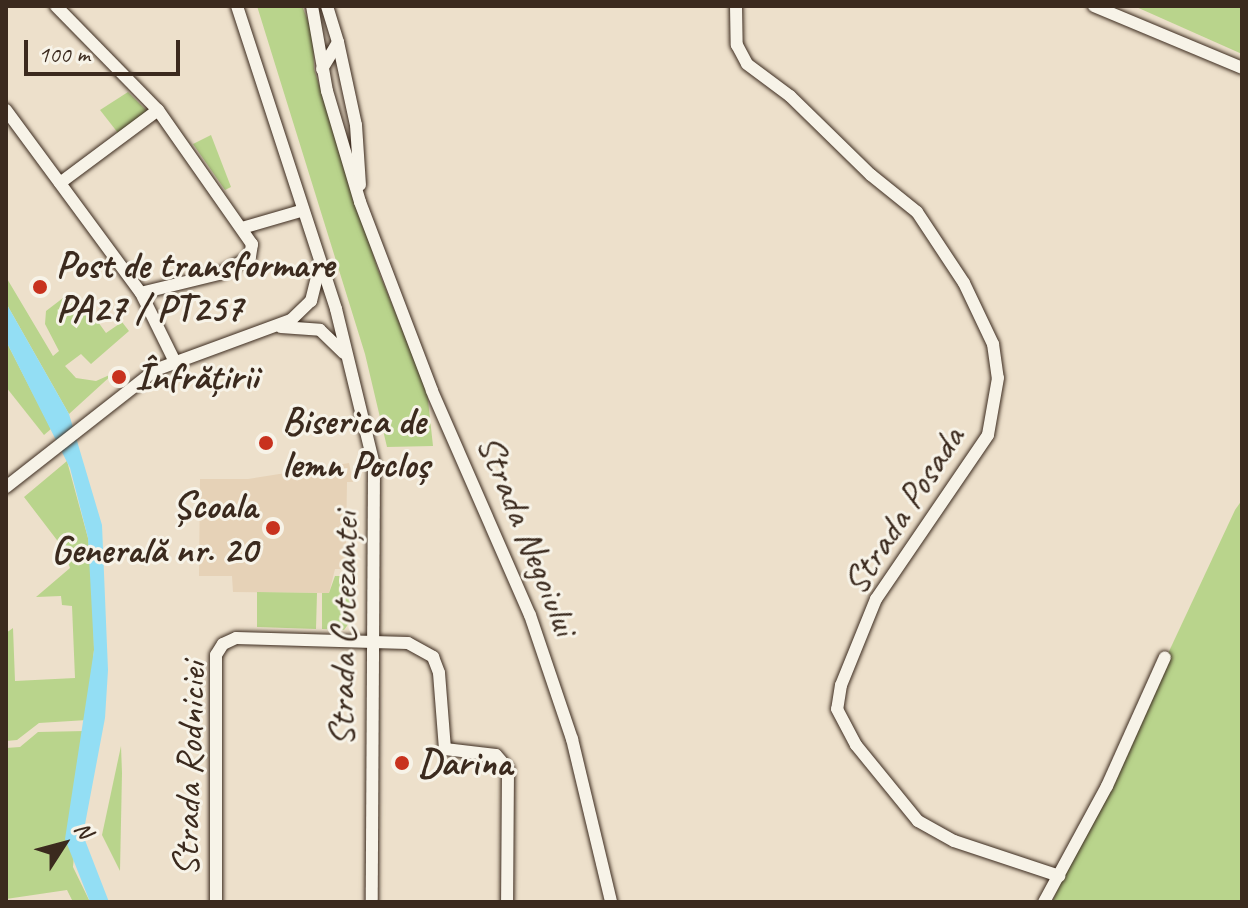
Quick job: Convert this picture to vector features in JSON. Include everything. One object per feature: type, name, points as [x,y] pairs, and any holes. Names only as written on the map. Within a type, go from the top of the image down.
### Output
[{"type":"street","points":[[56,6],[158,110],[252,244],[250,257],[219,274],[141,293]]},
{"type":"street","name":"Strada Cutezanței","points":[[237,6],[335,310],[374,465],[372,902]]},
{"type":"street","name":"Strada Negoiului","points":[[312,6],[318,20],[322,69],[360,201],[424,370],[530,615],[572,739],[611,902]]},
{"type":"street","name":"Strada Negoiului","points":[[327,6],[356,125],[360,201]]},
{"type":"street","name":"Strada Posada","points":[[736,6],[737,45],[747,64],[790,96],[917,212],[964,283],[993,344],[998,378],[988,435],[876,599],[841,685],[837,709],[856,745],[918,821],[954,841],[1059,876]]},
{"type":"street","points":[[1094,6],[1242,68]]},
{"type":"street","points":[[322,69],[338,42]]},
{"type":"street","points":[[6,110],[141,293],[175,362]]},
{"type":"street","points":[[60,183],[158,110]]},
{"type":"street","points":[[242,228],[301,211],[340,308],[348,359]]},
{"type":"street","name":"Strada Cutezanței","points":[[308,304],[318,265]]},
{"type":"street","points":[[7,484],[130,386],[175,362],[274,328],[308,304],[326,299],[335,310],[329,327],[274,328]]},
{"type":"street","points":[[308,304],[315,328],[348,359]]},
{"type":"street","name":"Strada Rodniciei","points":[[216,902],[216,655],[223,644],[236,638],[408,643],[433,657],[439,673],[445,749],[505,760],[509,864],[507,902]]},
{"type":"street","points":[[1044,902],[1107,786],[1165,657]]},
{"type":"shaded area","name":"Școala Generală nr. 20","points":[[349,463],[353,482],[347,482],[346,543],[352,544],[352,569],[335,569],[329,593],[233,592],[232,576],[199,576],[200,479],[248,479]]},
{"type":"green space","points":[[257,6],[302,6],[313,33],[314,69],[378,270],[427,391],[433,446],[387,447],[365,354]]},
{"type":"green space","points":[[1134,6],[1242,6],[1242,54]]},
{"type":"green space","points":[[128,92],[147,111],[118,133],[100,110]]},
{"type":"green space","points":[[211,135],[231,187],[225,190],[193,144]]},
{"type":"green space","points":[[6,277],[53,356],[59,351],[45,324],[46,311],[63,298],[69,305],[80,297],[106,333],[122,322],[129,331],[91,364],[81,354],[65,366],[76,378],[96,381],[114,373],[69,414],[6,303]]},
{"type":"green space","points":[[6,341],[51,429],[44,435],[6,387]]},
{"type":"green space","points":[[67,461],[88,538],[93,583],[94,650],[87,720],[39,723],[17,740],[6,741],[6,633],[13,628],[15,681],[75,678],[72,606],[62,605],[61,596],[36,597],[70,568],[63,548],[24,497]]},
{"type":"green space","points":[[1242,500],[1242,902],[1052,902],[1235,510]]},
{"type":"green space","points":[[335,576],[352,576],[352,619],[344,630],[322,629],[322,593],[329,593]]},
{"type":"green space","points":[[257,592],[317,593],[316,629],[257,627]]},
{"type":"green space","points":[[85,731],[73,867],[90,902],[73,902],[67,890],[6,899],[6,748],[20,747],[38,732]]},
{"type":"green space","points":[[121,746],[122,773],[120,871],[102,835]]},
{"type":"water","points":[[6,303],[69,414],[102,525],[108,670],[105,718],[83,835],[109,902],[90,902],[65,839],[94,650],[88,538],[70,468],[6,341]]},
{"type":"place","name":"Post de transformare PA27 / PT257","points":[[40,287]]},
{"type":"place","name":"Înfrățirii","points":[[119,377]]},
{"type":"place","name":"Biserica de lemn Pocloș","points":[[266,443]]},
{"type":"place","name":"Școala Generală nr. 20","points":[[273,528]]},
{"type":"place","name":"Darina","points":[[402,763]]}]
